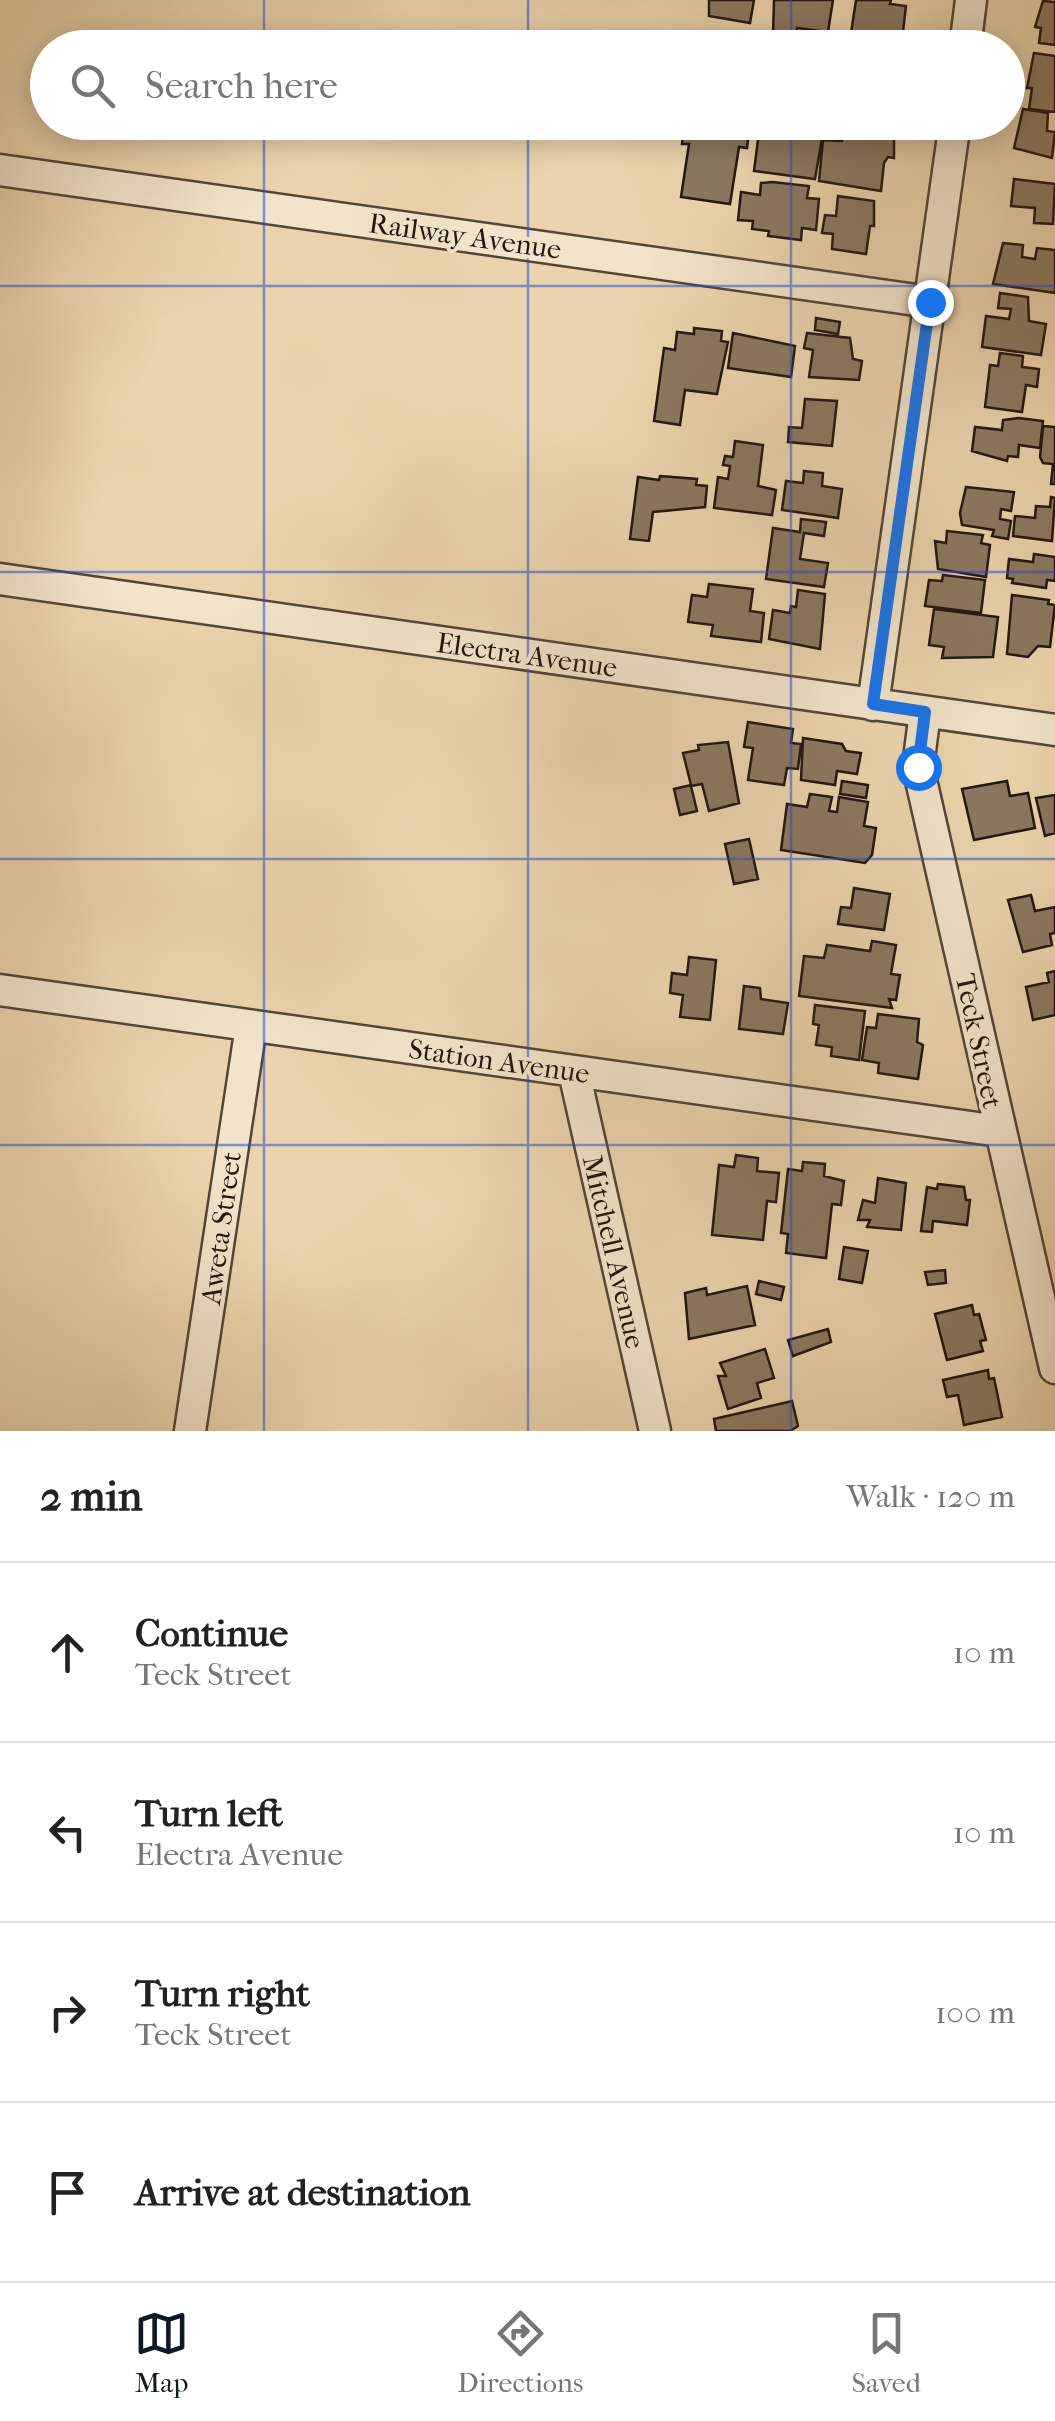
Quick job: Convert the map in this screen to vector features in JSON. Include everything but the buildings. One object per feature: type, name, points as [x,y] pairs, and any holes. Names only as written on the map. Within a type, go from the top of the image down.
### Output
[{"type":"street","points":[[967,30],[971,0]]},
{"type":"street","points":[[873,704],[952,140]]},
{"type":"street","name":"Railway Avenue","points":[[0,170],[930,302]]},
{"type":"street","name":"Electra Avenue","points":[[0,578],[1055,730]]},
{"type":"street","name":"Teck Street","points":[[925,712],[918,767],[1055,1368]]},
{"type":"street","name":"Station Avenue","points":[[0,990],[999,1130]]},
{"type":"street","name":"Aweta Street","points":[[190,1431],[251,1026]]},
{"type":"street","name":"Mitchell Avenue","points":[[574,1072],[655,1431]]},
{"type":"route","points":[[918,767],[925,712],[873,704],[930,302]]}]
